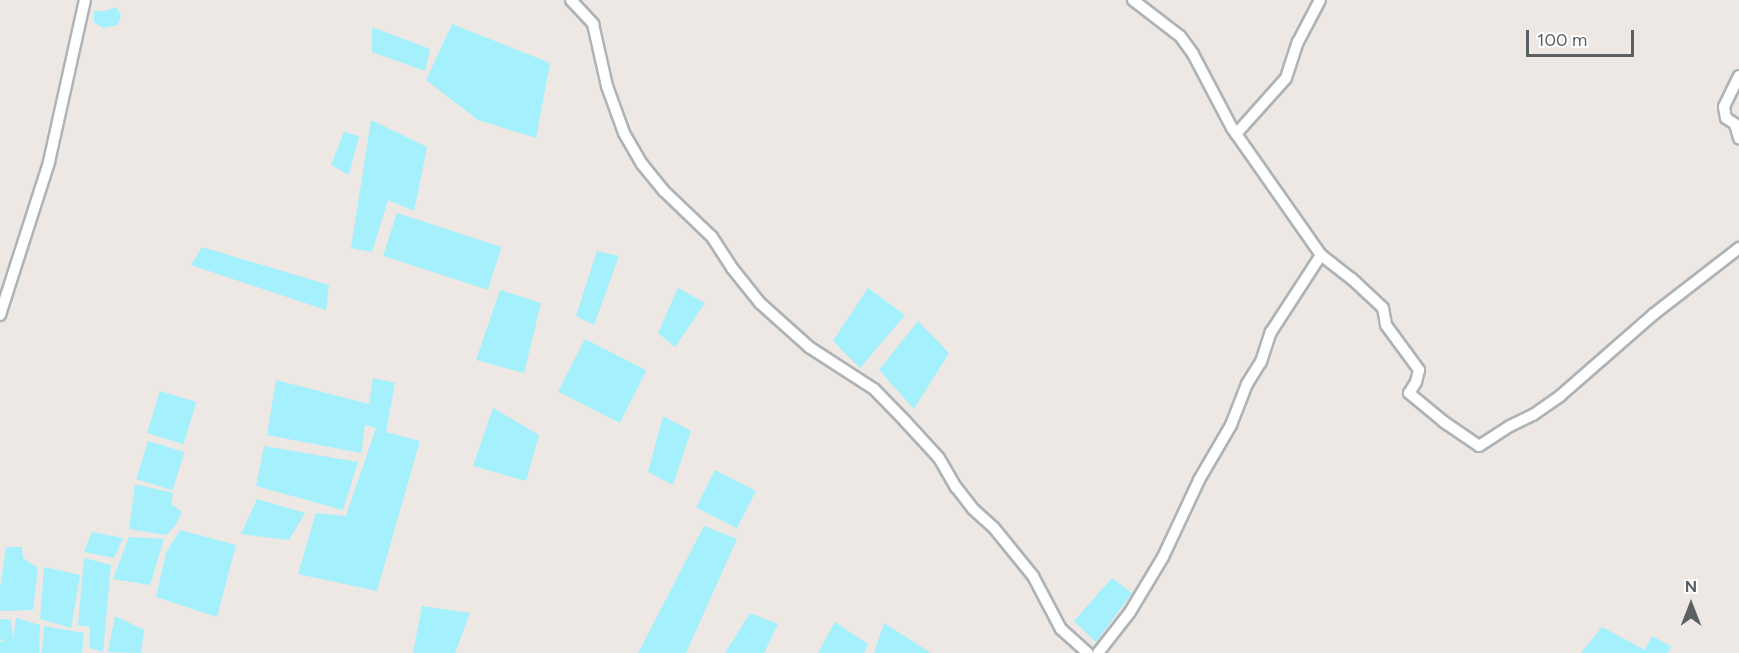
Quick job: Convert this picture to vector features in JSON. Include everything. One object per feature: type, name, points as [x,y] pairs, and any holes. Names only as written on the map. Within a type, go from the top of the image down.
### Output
[{"type":"street","points":[[0,315],[49,162],[85,0]]},
{"type":"street","points":[[571,0],[593,24],[607,86],[624,133],[642,164],[663,191],[712,237],[732,268],[760,303],[809,346],[874,389],[905,421],[939,458],[956,487],[973,509],[994,528],[1033,576],[1061,629],[1088,653]]},
{"type":"street","points":[[1133,0],[1180,36],[1193,54],[1236,134],[1321,255],[1352,279],[1383,309],[1386,325],[1419,370],[1416,382],[1408,393],[1479,446],[1510,426],[1533,415],[1560,396],[1654,314],[1739,248]]},
{"type":"street","points":[[1236,134],[1286,78],[1298,42],[1320,0]]},
{"type":"street","points":[[1739,76],[1724,107],[1726,118],[1735,124],[1739,138]]},
{"type":"street","points":[[1098,653],[1130,612],[1163,557],[1199,480],[1231,425],[1246,384],[1261,362],[1271,332],[1321,255]]},
{"type":"water","points":[[116,7],[121,15],[118,25],[103,28],[94,22],[94,11],[105,11]]},
{"type":"water","points":[[452,24],[550,63],[536,138],[478,120],[426,80]]},
{"type":"water","points":[[372,27],[430,49],[425,71],[372,52]]},
{"type":"water","points":[[371,120],[427,147],[414,211],[388,200],[372,252],[351,248]]},
{"type":"water","points":[[344,132],[359,136],[349,175],[331,165]]},
{"type":"water","points":[[397,213],[502,247],[488,290],[383,256]]},
{"type":"water","points":[[202,247],[329,285],[326,310],[191,265]]},
{"type":"water","points":[[597,251],[619,256],[594,325],[576,316]]},
{"type":"water","points":[[678,288],[705,303],[675,347],[658,333]]},
{"type":"water","points":[[868,288],[905,315],[860,368],[833,341]]},
{"type":"water","points":[[500,290],[541,303],[524,373],[476,360]]},
{"type":"water","points":[[918,321],[949,353],[914,409],[879,370]]},
{"type":"water","points":[[585,339],[646,370],[620,423],[558,392]]},
{"type":"water","points":[[373,378],[395,383],[386,432],[420,441],[377,591],[298,574],[316,513],[346,516],[376,428],[365,425],[361,453],[267,435],[276,380],[369,404]]},
{"type":"water","points":[[160,391],[196,402],[183,444],[147,433]]},
{"type":"water","points":[[493,408],[539,435],[526,481],[473,466]]},
{"type":"water","points":[[663,416],[691,431],[673,485],[648,472]]},
{"type":"water","points":[[148,441],[184,452],[173,490],[136,479]]},
{"type":"water","points":[[264,446],[358,462],[343,510],[256,486]]},
{"type":"water","points":[[715,470],[756,491],[737,528],[696,507]]},
{"type":"water","points":[[135,484],[173,493],[171,504],[182,512],[175,526],[166,535],[129,529]]},
{"type":"water","points":[[257,499],[305,513],[289,540],[241,534]]},
{"type":"water","points":[[704,526],[737,539],[686,653],[638,653]]},
{"type":"water","points":[[180,530],[236,545],[217,617],[156,597],[166,553]]},
{"type":"water","points":[[92,532],[123,538],[114,558],[84,552]]},
{"type":"water","points":[[129,537],[164,539],[150,585],[113,579]]},
{"type":"water","points":[[6,547],[22,547],[23,558],[38,568],[33,610],[0,611],[0,588]]},
{"type":"water","points":[[84,558],[111,565],[103,652],[90,648],[90,627],[78,625]]},
{"type":"water","points":[[44,567],[80,575],[71,628],[40,619]]},
{"type":"water","points":[[1112,578],[1132,593],[1096,642],[1074,621]]},
{"type":"water","points":[[422,606],[470,613],[455,653],[413,653]]},
{"type":"water","points":[[750,613],[778,624],[764,653],[725,653]]},
{"type":"water","points":[[115,616],[144,630],[141,653],[108,652]]},
{"type":"water","points":[[16,618],[40,625],[39,653],[0,653],[0,641],[6,642],[0,639],[0,619],[11,620],[13,640]]},
{"type":"water","points":[[835,622],[868,644],[864,653],[818,653]]},
{"type":"water","points":[[884,623],[931,653],[874,653]]},
{"type":"water","points":[[44,626],[84,633],[82,653],[42,653]]},
{"type":"water","points":[[1602,627],[1645,650],[1652,636],[1672,647],[1667,653],[1581,653]]}]
